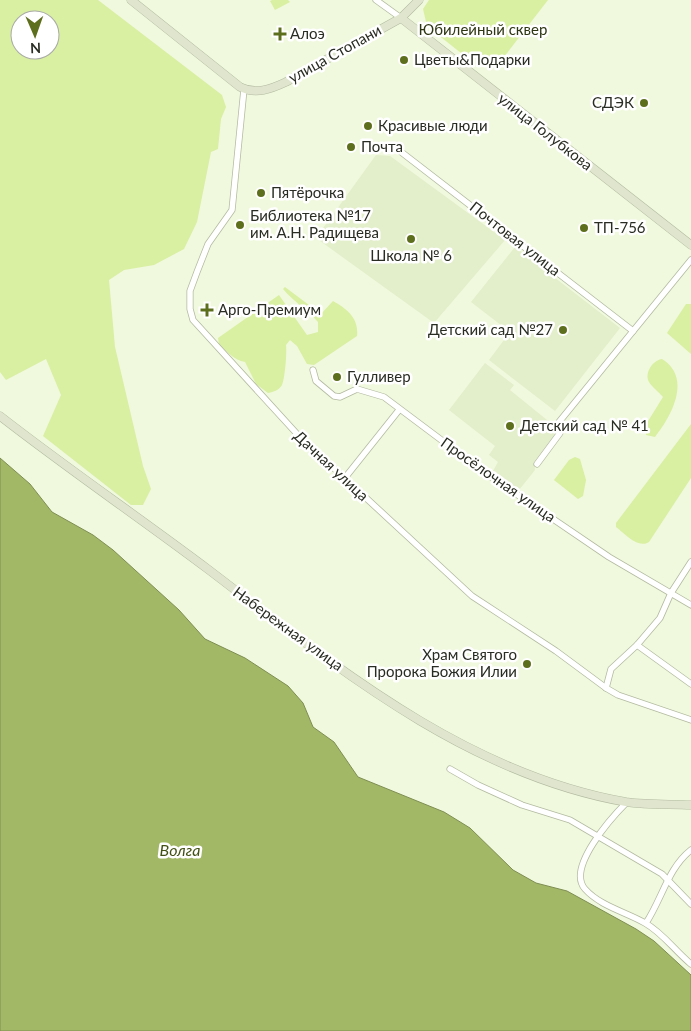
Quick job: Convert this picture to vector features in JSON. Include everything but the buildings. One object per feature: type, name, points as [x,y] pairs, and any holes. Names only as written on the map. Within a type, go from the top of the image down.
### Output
[{"type":"street","points":[[131,0],[244,89]]},
{"type":"street","points":[[376,0],[401,18]]},
{"type":"street","name":"улица Стопани","points":[[244,89],[259,91],[275,87],[401,18],[419,0]]},
{"type":"street","name":"улица Голубкова","points":[[401,18],[691,245]]},
{"type":"street","name":"Дачная улица","points":[[244,89],[232,210],[208,244],[190,291],[190,309],[193,320],[264,400],[344,479],[472,596],[556,651],[618,695],[691,720]]},
{"type":"street","name":"Почтовая улица","points":[[396,148],[633,331]]},
{"type":"street","points":[[537,464],[560,433],[560,422],[691,260]]},
{"type":"street","name":"Просёлочная улица","points":[[313,370],[316,381],[334,396],[340,397],[357,389],[368,390],[384,397],[484,472],[609,557],[691,605]]},
{"type":"street","points":[[344,479],[399,410]]},
{"type":"street","name":"Набережная улица","points":[[0,416],[303,642],[456,743],[520,771],[589,793],[627,802],[691,805]]},
{"type":"street","points":[[606,688],[615,664],[637,645],[660,618],[671,593],[691,562]]},
{"type":"street","points":[[637,645],[691,684]]},
{"type":"street","points":[[450,769],[478,785],[522,805],[570,820],[662,874],[691,904]]},
{"type":"street","points":[[627,802],[598,836],[582,866],[579,877],[580,883],[585,890],[602,902],[646,923],[661,934],[691,964]]},
{"type":"street","points":[[646,923],[658,905],[674,866],[691,850]]},
{"type":"shaded area","name":"Школа № 6","points":[[376,155],[390,156],[505,240],[434,323],[316,238]]},
{"type":"shaded area","name":"Детский сад №27","points":[[515,247],[620,328],[555,411],[489,360],[510,332],[471,302]]},
{"type":"shaded area","name":"Детский сад № 41","points":[[485,363],[514,385],[510,390],[547,420],[557,432],[534,462],[535,470],[519,490],[493,471],[498,462],[489,455],[495,446],[449,410]]},
{"type":"green space","points":[[0,0],[98,0],[222,95],[226,107],[221,119],[218,149],[211,152],[197,222],[184,249],[154,265],[124,270],[109,280],[115,347],[143,466],[151,489],[143,505],[131,505],[43,436],[61,395],[46,359],[6,380],[0,372]]},
{"type":"green space","points":[[288,0],[290,2],[275,10],[270,1]]},
{"type":"green space","name":"Юбилейный сквер","points":[[429,0],[548,0],[504,57],[476,65],[427,26],[423,9]]},
{"type":"green space","points":[[285,287],[321,314],[333,301],[343,307],[354,319],[357,336],[314,365],[307,364],[297,346],[290,340],[286,345],[286,365],[282,385],[276,391],[268,393],[256,384],[245,362],[228,353],[219,344],[218,338],[279,295],[307,335],[318,332],[318,322],[287,294],[283,289]]},
{"type":"green space","points":[[686,304],[691,304],[691,354],[667,333]]},
{"type":"green space","points":[[662,359],[671,367],[676,375],[678,385],[673,407],[655,437],[646,435],[645,426],[663,397],[649,382],[648,375],[653,364]]},
{"type":"green space","points":[[691,424],[691,478],[649,542],[640,544],[627,537],[616,527],[616,523]]},
{"type":"green space","points":[[575,457],[580,459],[586,480],[583,496],[578,499],[554,480],[569,460]]},
{"type":"water","name":"Волга","points":[[0,458],[30,484],[52,512],[93,535],[113,550],[179,610],[205,639],[245,658],[288,686],[303,703],[313,727],[334,742],[358,777],[444,812],[470,828],[513,870],[536,883],[567,891],[654,941],[691,975],[691,1031],[0,1031]]},
{"type":"place","name":"Алоэ","points":[[280,34]]},
{"type":"place","name":"Цветы&Подарки","points":[[404,60]]},
{"type":"place","name":"СДЭК","points":[[644,103]]},
{"type":"place","name":"Красивые люди","points":[[368,126]]},
{"type":"place","name":"Почта","points":[[351,147]]},
{"type":"place","name":"Пятёрочка","points":[[261,193]]},
{"type":"place","name":"Библиотека №17 им. А.Н. Радищева","points":[[240,225]]},
{"type":"place","name":"ТП-756","points":[[584,228]]},
{"type":"place","name":"Школа № 6","points":[[411,239]]},
{"type":"place","name":"Арго-Премиум","points":[[207,310]]},
{"type":"place","name":"Детский сад №27","points":[[563,330]]},
{"type":"place","name":"Гулливер","points":[[337,377]]},
{"type":"place","name":"Детский сад № 41","points":[[510,426]]},
{"type":"place","name":"Храм Святого Пророка Божия Илии","points":[[527,664]]}]
